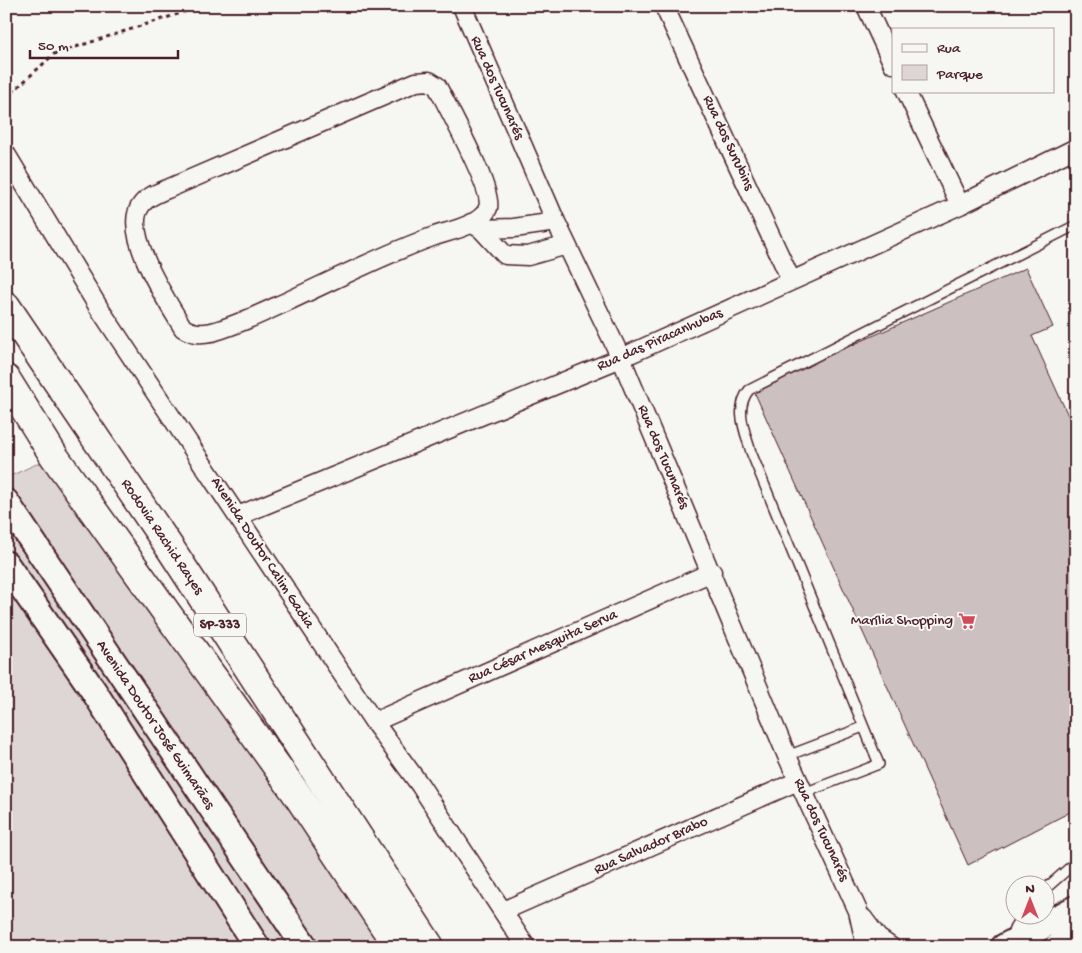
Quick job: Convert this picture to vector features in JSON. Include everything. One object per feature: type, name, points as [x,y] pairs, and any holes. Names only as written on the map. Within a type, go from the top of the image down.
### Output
[{"type":"highway","name":"Rodovia Rachid Rayes","points":[[6,306],[172,551],[430,947]]},
{"type":"highway","name":"SP-333","points":[[6,379],[54,456],[296,794],[398,947]]},
{"type":"main road","name":"Avenida Doutor José Guimarães","points":[[6,502],[305,947]]},
{"type":"main road","points":[[6,564],[93,690],[257,947]]},
{"type":"main road","points":[[1006,946],[1076,908]]},
{"type":"main road","points":[[1057,947],[1076,934]]},
{"type":"street","name":"Rua dos Tucunarés","points":[[462,6],[556,222],[621,358],[801,787],[858,911],[878,938],[891,947]]},
{"type":"street","name":"Rua dos Surubins","points":[[664,6],[790,280]]},
{"type":"street","points":[[866,6],[892,62]]},
{"type":"street","points":[[476,226],[489,206],[482,178],[437,86],[429,81],[416,82],[149,197],[140,205],[135,219],[140,247],[165,298],[183,328],[194,334],[212,332],[248,319],[414,244],[476,226],[514,228],[556,222]]},
{"type":"street","points":[[906,92],[960,205]]},
{"type":"street","name":"Rua das Piracanhubas","points":[[238,516],[621,358],[790,280],[960,205],[1076,148]]},
{"type":"street","name":"Avenida Doutor Calim Gadia","points":[[6,154],[99,308],[374,722],[420,785],[526,947]]},
{"type":"street","points":[[476,226],[505,254],[528,256],[567,245]]},
{"type":"street","name":"Rua César Mesquita Serva","points":[[374,722],[712,572]]},
{"type":"street","name":"Rua Salvador Brabo","points":[[504,911],[801,787]]},
{"type":"street","name":"Rua dos Tucunarés","points":[[858,911],[866,947]]},
{"type":"lane","points":[[801,787],[880,764],[863,727],[751,452],[741,419],[743,398],[749,390],[1076,225]]},
{"type":"lane","points":[[787,756],[863,727]]},
{"type":"lane","points":[[1054,881],[1076,862]]},
{"type":"lane","points":[[1006,946],[1015,926]]},
{"type":"path","points":[[6,98],[54,54],[203,6]]},
{"type":"green space","points":[[54,456],[388,947],[6,947],[6,478]]},
{"type":"building","name":"Marília Shopping","points":[[1026,268],[1053,327],[1032,336],[1076,433],[1076,809],[968,865],[753,389]]},
{"type":"place","name":"Marília Shopping","points":[[967,621]]}]
